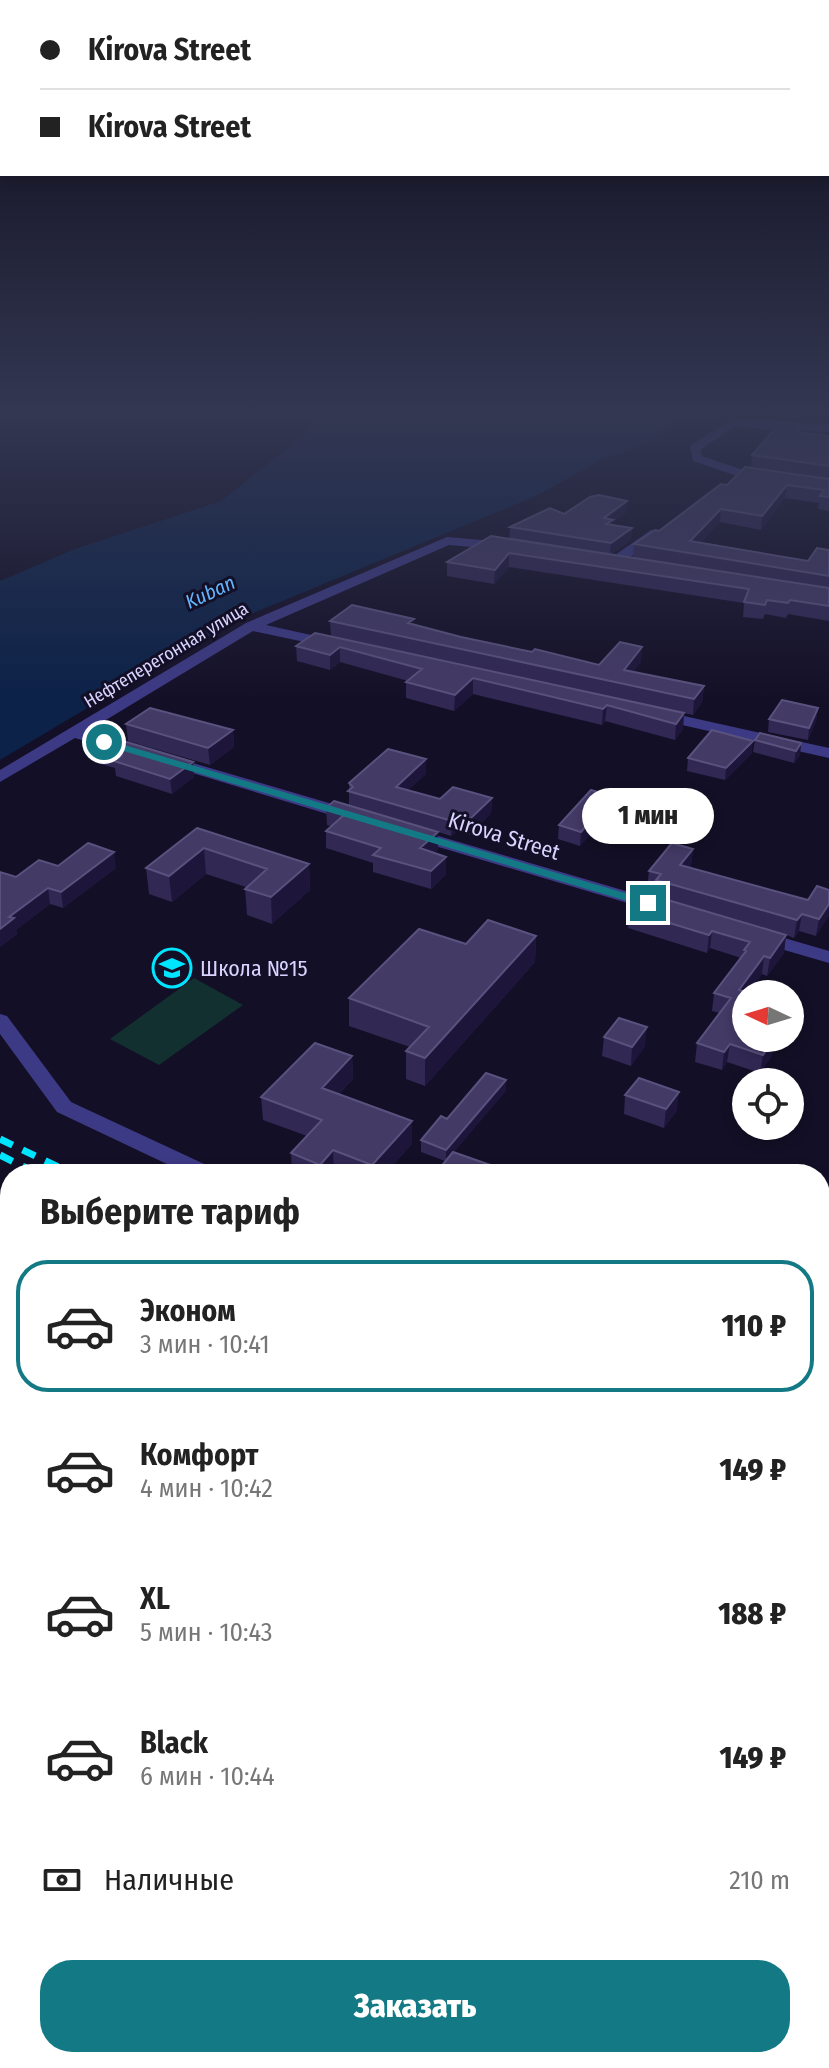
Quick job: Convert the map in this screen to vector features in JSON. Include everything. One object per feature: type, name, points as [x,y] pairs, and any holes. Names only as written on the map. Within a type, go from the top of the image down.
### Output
[{"type":"street","points":[[613,563],[664,527]]},
{"type":"street","name":"Нефтеперегонная улица","points":[[0,777],[251,626],[447,541],[521,548]]},
{"type":"street","points":[[598,561],[629,565]]},
{"type":"street","points":[[251,626],[345,647]]},
{"type":"street","points":[[641,712],[829,753]]},
{"type":"street","points":[[74,733],[361,818]]},
{"type":"street","name":"Kirova Street","points":[[391,827],[678,912]]},
{"type":"street","points":[[738,930],[829,957]]},
{"type":"street","points":[[0,1020],[64,1107],[186,1164]]},
{"type":"green space","points":[[194,978],[243,1005],[159,1065],[110,1039]]},
{"type":"water","name":"Kuban","points":[[198,509],[506,509],[234,621],[0,760],[0,581],[75,549]]},
{"type":"building","points":[[549,509],[564,514],[572,509],[617,509],[604,518],[613,520],[606,524],[632,528],[611,543],[510,527]]},
{"type":"building","points":[[689,509],[768,509],[762,516],[721,509],[690,541],[808,561],[817,548],[829,550],[829,576],[634,544],[655,530],[659,531]]},
{"type":"building","points":[[491,536],[829,588],[829,606],[790,600],[788,603],[767,600],[765,605],[744,602],[749,589],[509,553],[495,570],[447,562]]},
{"type":"building","points":[[352,605],[414,619],[408,623],[461,637],[532,652],[535,649],[599,665],[620,642],[642,647],[624,670],[704,686],[694,699],[330,621]]},
{"type":"building","points":[[315,633],[684,713],[676,724],[607,705],[603,709],[473,678],[455,695],[406,682],[422,669],[340,647],[330,655],[296,646]]},
{"type":"building","points":[[782,700],[818,708],[809,728],[769,719]]},
{"type":"building","points":[[150,708],[233,730],[208,748],[126,724]]},
{"type":"building","points":[[712,730],[753,741],[726,768],[688,758]]},
{"type":"building","points":[[760,733],[801,743],[796,751],[755,740]]},
{"type":"building","points":[[110,737],[193,762],[170,779],[114,761],[121,756],[96,748]]},
{"type":"building","points":[[388,749],[426,759],[396,787],[440,799],[453,787],[492,798],[470,819],[457,816],[452,821],[348,791],[353,787],[349,783]]},
{"type":"building","points":[[591,790],[612,796],[581,832],[559,825]]},
{"type":"building","points":[[334,801],[438,832],[420,848],[446,857],[431,871],[373,855],[381,848],[326,831],[345,814],[326,808]]},
{"type":"building","points":[[197,828],[309,864],[271,897],[245,889],[267,869],[204,848],[169,876],[146,868]]},
{"type":"building","points":[[88,843],[114,852],[61,892],[48,888],[9,917],[14,918],[0,929],[0,872],[16,877],[39,860],[58,866]]},
{"type":"building","points":[[672,843],[693,849],[680,865],[808,900],[817,886],[829,890],[829,904],[819,919],[802,914],[797,920],[656,880],[661,874],[649,871]]},
{"type":"building","points":[[644,893],[786,935],[770,958],[764,956],[746,980],[732,980],[732,1045],[724,1052],[697,1043],[731,998],[714,993],[750,942],[712,931],[709,935],[630,911]]},
{"type":"building","points":[[488,920],[536,936],[425,1058],[406,1051],[429,1027],[349,998],[419,929],[466,944]]},
{"type":"building","points":[[619,1018],[647,1027],[632,1047],[604,1037]]},
{"type":"building","points":[[315,1043],[352,1056],[322,1088],[412,1121],[373,1164],[333,1150],[318,1164],[291,1153],[322,1120],[261,1097]]},
{"type":"building","points":[[486,1073],[506,1080],[446,1150],[421,1140],[441,1116],[447,1119]]},
{"type":"building","points":[[639,1078],[679,1092],[666,1109],[625,1095]]},
{"type":"building","points":[[453,1152],[487,1164],[443,1164]]},
{"type":"railway","points":[[0,1139],[52,1164]]},
{"type":"railway","points":[[0,1155],[18,1164]]},
{"type":"place","name":"Школа №15","points":[[172,968]]},
{"type":"route","points":[[104,742],[648,903]]}]
